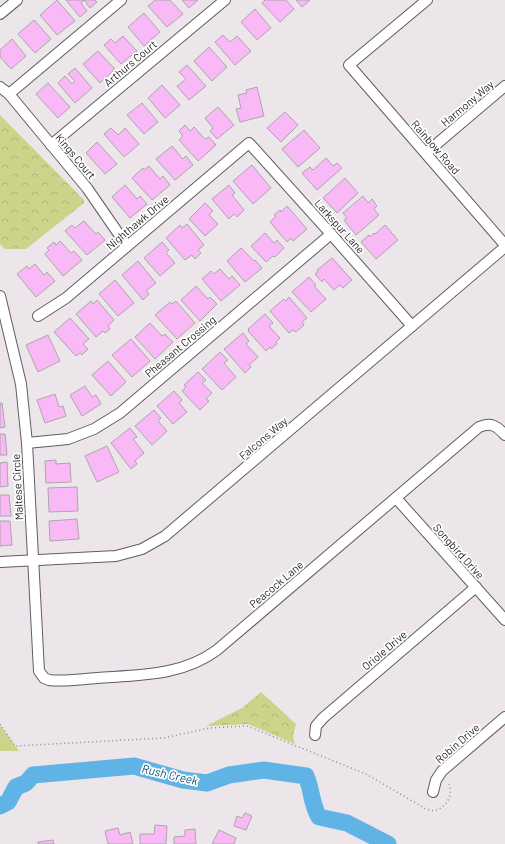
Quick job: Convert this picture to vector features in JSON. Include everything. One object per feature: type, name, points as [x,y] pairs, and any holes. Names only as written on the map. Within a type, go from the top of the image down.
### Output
[{"type":"street","points":[[0,14],[17,0]]},
{"type":"street","points":[[9,94],[121,0]]},
{"type":"street","name":"Arthurs Court","points":[[51,145],[225,0]]},
{"type":"street","name":"Rainbow Road","points":[[427,0],[349,65],[505,246]]},
{"type":"street","name":"Harmony Way","points":[[426,153],[505,86]]},
{"type":"street","name":"Kings Court","points":[[0,87],[9,94],[87,188],[127,246]]},
{"type":"street","name":"Larkspur Lane","points":[[249,143],[412,326]]},
{"type":"street","name":"Nighthawk Drive","points":[[38,316],[66,298],[249,143]]},
{"type":"street","name":"Pheasant Crossing","points":[[27,443],[68,439],[94,429],[120,413],[331,234]]},
{"type":"street","name":"Falcons Way","points":[[0,562],[116,556],[129,553],[153,543],[176,527],[505,246]]},
{"type":"street","name":"Maltese Circle","points":[[0,296],[21,384],[27,443],[39,671],[44,678]]},
{"type":"street","name":"Peacock Lane","points":[[44,678],[53,681],[157,674],[184,668],[198,662],[217,650],[479,427],[489,424],[498,427],[505,435]]},
{"type":"street","name":"Songbird Drive","points":[[396,498],[505,620]]},
{"type":"street","name":"Oriole Drive","points":[[315,735],[316,726],[323,718],[476,587]]},
{"type":"street","name":"Robin Drive","points":[[433,792],[436,780],[442,771],[505,717]]},
{"type":"path","points":[[0,724],[15,746],[164,738],[209,728],[247,726],[366,774],[430,810],[438,809],[448,802],[451,792],[449,784]]},
{"type":"green space","points":[[0,115],[84,200],[84,203],[26,249],[5,249],[0,244]]},
{"type":"green space","points":[[261,692],[296,724],[293,736],[295,744],[248,724],[208,725],[242,708]]},
{"type":"green space","points":[[0,725],[19,751],[0,751]]},
{"type":"building","points":[[57,0],[75,21],[57,35],[40,15]]},
{"type":"building","points":[[66,0],[84,0],[81,3],[87,11],[80,17]]},
{"type":"building","points":[[84,0],[95,0],[97,2],[90,8]]},
{"type":"building","points":[[155,0],[170,0],[183,14],[167,27],[148,6]]},
{"type":"building","points":[[182,0],[198,0],[189,8]]},
{"type":"building","points":[[265,0],[286,0],[294,9],[280,22],[262,3]]},
{"type":"building","points":[[296,0],[310,0],[302,7]]},
{"type":"building","points":[[255,9],[271,28],[257,40],[241,22]]},
{"type":"building","points":[[144,13],[160,32],[144,46],[128,27]]},
{"type":"building","points":[[34,20],[51,39],[35,53],[18,34]]},
{"type":"building","points":[[223,35],[230,42],[237,36],[251,51],[235,65],[215,42]]},
{"type":"building","points":[[123,36],[137,51],[121,64],[104,45],[111,39],[115,43]]},
{"type":"building","points":[[12,39],[26,56],[11,69],[0,57],[0,50]]},
{"type":"building","points":[[209,47],[227,67],[212,81],[194,61]]},
{"type":"building","points":[[98,51],[115,69],[100,83],[83,64]]},
{"type":"building","points":[[187,65],[206,86],[189,100],[177,86],[186,79],[179,72]]},
{"type":"building","points":[[75,68],[92,88],[75,103],[58,83],[65,76],[72,84],[75,81],[68,74]]},
{"type":"building","points":[[48,83],[70,107],[58,118],[36,94]]},
{"type":"building","points":[[162,85],[180,105],[165,118],[148,98]]},
{"type":"building","points":[[257,87],[264,116],[240,122],[236,109],[241,108],[238,95],[247,93],[246,90]]},
{"type":"building","points":[[142,103],[158,122],[144,134],[127,115]]},
{"type":"building","points":[[218,107],[234,125],[217,139],[210,131],[213,128],[205,118]]},
{"type":"building","points":[[285,112],[298,125],[281,142],[267,128]]},
{"type":"building","points":[[185,125],[190,131],[194,127],[205,139],[209,137],[216,145],[198,161],[179,140],[183,136],[179,131]]},
{"type":"building","points":[[111,128],[118,135],[125,128],[139,144],[124,157],[104,134]]},
{"type":"building","points":[[304,130],[320,148],[298,167],[282,149]]},
{"type":"building","points":[[97,142],[117,164],[105,174],[86,153]]},
{"type":"building","points":[[172,146],[183,159],[186,156],[193,165],[175,180],[156,159]]},
{"type":"building","points":[[326,158],[333,166],[337,163],[342,168],[317,190],[302,173],[310,167],[313,170]]},
{"type":"building","points":[[252,165],[271,188],[253,204],[233,181]]},
{"type":"building","points":[[149,166],[160,179],[163,176],[170,185],[152,200],[132,178],[143,168],[144,170]]},
{"type":"building","points":[[345,178],[358,193],[337,213],[323,198]]},
{"type":"building","points":[[125,185],[137,199],[140,196],[147,204],[130,218],[112,197]]},
{"type":"building","points":[[229,185],[235,193],[232,195],[244,210],[237,217],[234,214],[229,219],[212,199]]},
{"type":"building","points":[[363,196],[368,203],[372,199],[377,206],[374,209],[379,215],[356,235],[344,220],[347,218],[343,213]]},
{"type":"building","points":[[205,203],[213,211],[209,215],[218,224],[205,236],[189,219]]},
{"type":"building","points":[[287,206],[307,229],[293,241],[291,238],[287,242],[270,222],[276,216],[274,215],[280,210],[281,212]]},
{"type":"building","points":[[84,221],[96,234],[98,232],[105,240],[87,255],[65,231],[72,225],[75,228]]},
{"type":"building","points":[[187,224],[204,245],[198,250],[201,253],[195,259],[192,255],[185,260],[166,238],[180,225],[182,228]]},
{"type":"building","points":[[385,225],[398,240],[376,259],[361,242],[369,235],[370,237],[374,233],[375,234]]},
{"type":"building","points":[[265,233],[274,243],[277,240],[284,248],[275,257],[273,256],[266,262],[251,246]]},
{"type":"building","points":[[60,241],[71,253],[74,251],[82,260],[63,276],[45,254],[49,250],[47,248],[54,242],[56,245]]},
{"type":"building","points":[[162,242],[169,250],[166,253],[175,263],[160,276],[144,258]]},
{"type":"building","points":[[241,248],[262,268],[245,282],[227,261]]},
{"type":"building","points":[[332,258],[352,280],[343,288],[340,285],[334,290],[324,279],[322,282],[315,274],[318,272],[317,270]]},
{"type":"building","points":[[138,261],[156,283],[146,291],[149,294],[143,300],[122,275]]},
{"type":"building","points":[[35,264],[44,275],[47,272],[55,281],[36,297],[17,274],[27,266],[29,269]]},
{"type":"building","points":[[220,269],[229,279],[232,276],[240,285],[221,301],[202,279],[211,271],[214,274]]},
{"type":"building","points":[[309,277],[316,285],[314,286],[326,299],[311,312],[292,292]]},
{"type":"building","points":[[115,280],[134,303],[118,316],[99,294]]},
{"type":"building","points":[[196,286],[208,299],[210,297],[217,304],[200,321],[181,300]]},
{"type":"building","points":[[289,297],[307,318],[302,322],[304,325],[296,332],[293,330],[289,333],[270,311],[284,299],[286,301]]},
{"type":"building","points":[[97,300],[114,320],[108,326],[110,329],[105,333],[103,331],[96,337],[76,314],[91,301],[93,304]]},
{"type":"building","points":[[176,301],[195,323],[177,339],[155,315],[170,302],[172,304]]},
{"type":"building","points":[[265,314],[273,323],[269,326],[280,338],[276,342],[277,344],[271,349],[270,347],[266,351],[248,331],[248,329]]},
{"type":"building","points":[[70,318],[89,339],[83,344],[88,349],[82,355],[80,353],[76,356],[54,332]]},
{"type":"building","points":[[150,323],[162,336],[165,334],[173,342],[155,359],[135,337]]},
{"type":"building","points":[[243,333],[249,341],[246,344],[258,357],[249,365],[251,367],[245,373],[224,349]]},
{"type":"building","points":[[48,335],[60,361],[38,372],[26,345]]},
{"type":"building","points":[[131,339],[150,361],[132,377],[112,355]]},
{"type":"building","points":[[220,352],[228,360],[224,363],[236,377],[222,390],[202,369]]},
{"type":"building","points":[[108,361],[126,382],[111,396],[92,375]]},
{"type":"building","points":[[198,372],[206,380],[202,383],[212,393],[206,399],[209,401],[200,410],[182,391],[186,387],[184,385]]},
{"type":"building","points":[[85,386],[92,397],[96,395],[101,404],[82,416],[70,395]]},
{"type":"building","points":[[174,391],[182,400],[179,403],[187,412],[173,424],[157,406]]},
{"type":"building","points":[[55,394],[59,407],[63,406],[66,416],[45,423],[37,400]]},
{"type":"building","points":[[0,403],[2,403],[5,427],[0,428]]},
{"type":"building","points":[[154,410],[161,418],[158,421],[167,431],[152,445],[135,426]]},
{"type":"building","points":[[130,428],[137,437],[133,439],[144,453],[135,461],[137,464],[131,469],[111,443]]},
{"type":"building","points":[[0,434],[5,434],[7,455],[0,455]]},
{"type":"building","points":[[107,446],[119,472],[97,482],[85,456]]},
{"type":"building","points":[[56,460],[56,464],[70,463],[71,482],[46,483],[45,461]]},
{"type":"building","points":[[7,462],[8,486],[0,487],[0,463]]},
{"type":"building","points":[[77,487],[78,511],[49,512],[48,488]]},
{"type":"building","points":[[0,495],[9,495],[11,516],[0,516]]},
{"type":"building","points":[[77,519],[79,539],[50,541],[49,521]]},
{"type":"building","points":[[0,521],[10,521],[12,545],[0,546]]},
{"type":"building","points":[[245,813],[252,816],[246,830],[234,826],[237,816],[242,818]]},
{"type":"building","points":[[155,825],[167,826],[166,844],[140,844],[140,834],[154,834]]},
{"type":"building","points":[[118,828],[120,835],[130,832],[133,844],[108,844],[105,831]]},
{"type":"building","points":[[195,829],[196,844],[174,844],[174,837],[185,836],[185,830]]},
{"type":"building","points":[[219,830],[236,838],[234,844],[212,844]]},
{"type":"building","points":[[53,840],[54,844],[38,844],[38,842]]},
{"type":"waterway","name":"Rush Creek","points":[[0,806],[8,802],[16,787],[26,783],[33,775],[134,766],[183,780],[207,783],[229,775],[264,770],[306,776],[314,807],[319,817],[347,823],[388,844]]}]
